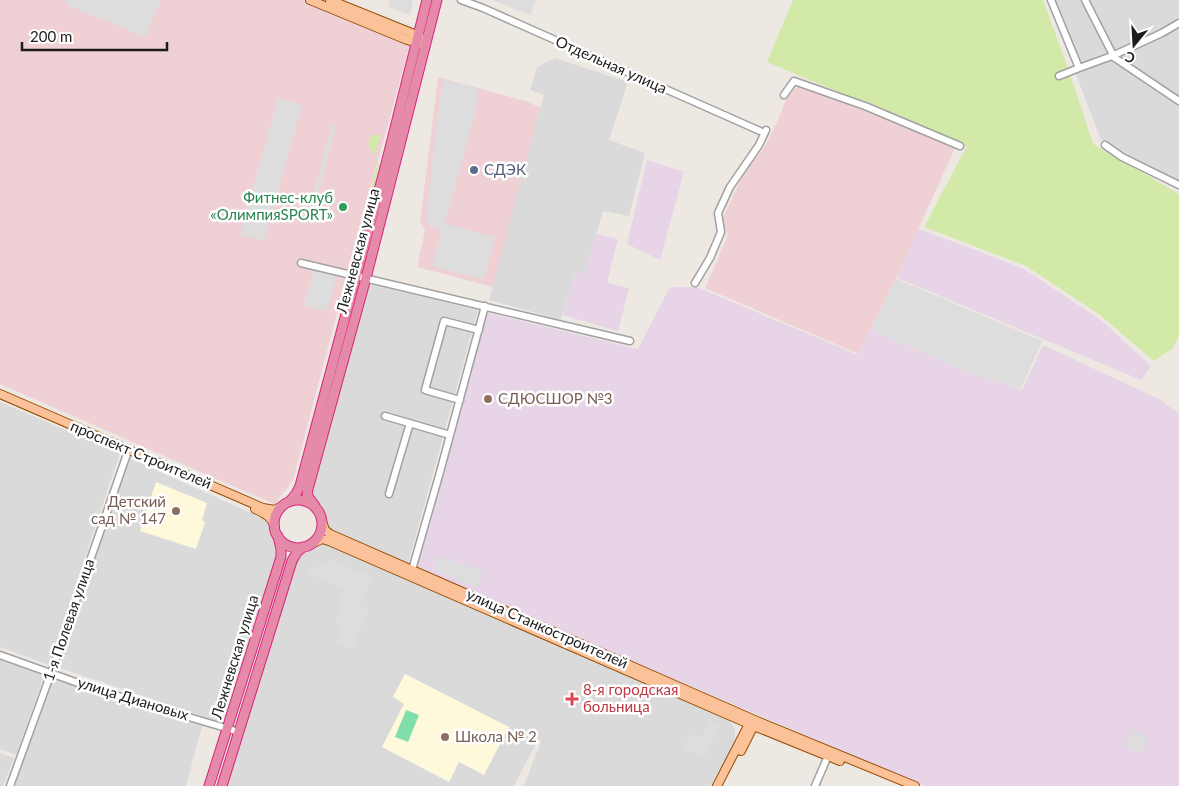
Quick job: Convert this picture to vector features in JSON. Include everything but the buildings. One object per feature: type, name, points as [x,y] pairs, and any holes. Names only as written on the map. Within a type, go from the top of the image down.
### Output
[{"type":"highway","name":"Лежневская улица","points":[[315,506],[307,495],[308,489],[366,278],[421,42],[428,0]]},
{"type":"highway","name":"Лежневская улица","points":[[285,504],[296,494],[300,486],[421,42],[437,0]]},
{"type":"highway","points":[[303,500],[315,506],[323,524],[318,536],[307,545],[295,547],[284,542],[278,536],[275,527],[276,517],[285,504],[303,500]]},
{"type":"highway","name":"Лежневская улица","points":[[209,786],[281,557],[278,536]]},
{"type":"highway","name":"Лежневская улица","points":[[222,786],[292,562],[297,552],[307,545]]},
{"type":"main road","points":[[310,0],[421,42]]},
{"type":"main road","points":[[330,0],[421,42]]},
{"type":"main road","name":"проспект Строителей","points":[[0,394],[261,512],[272,520],[275,527]]},
{"type":"main road","name":"проспект Строителей","points":[[0,400],[263,508],[275,510],[285,504]]},
{"type":"main road","name":"улица Станкостроителей","points":[[323,524],[325,530],[330,534],[828,756],[902,786]]},
{"type":"main road","name":"улица Станкостроителей","points":[[307,545],[320,540],[329,541],[753,722],[915,786]]},
{"type":"main road","points":[[717,786],[753,722]]},
{"type":"main road","points":[[723,786],[753,722]]},
{"type":"street","name":"Отдельная улица","points":[[461,0],[763,130],[759,145],[730,187],[718,213],[721,232],[710,258],[694,283]]},
{"type":"street","points":[[1051,0],[1079,68]]},
{"type":"street","points":[[1085,0],[1112,56],[1179,101]]},
{"type":"street","points":[[1060,76],[1112,56],[1179,23]]},
{"type":"street","points":[[784,95],[794,81],[865,106],[960,146]]},
{"type":"street","points":[[1106,145],[1122,157],[1179,185]]},
{"type":"street","points":[[301,263],[630,341]]},
{"type":"street","points":[[412,570],[485,306]]},
{"type":"street","points":[[460,400],[425,390],[444,321],[479,330]]},
{"type":"street","points":[[385,416],[450,436]]},
{"type":"street","points":[[389,494],[410,423]]},
{"type":"street","name":"1-я Полевая улица","points":[[10,786],[128,452]]},
{"type":"street","name":"улица Диановых","points":[[0,655],[95,689],[239,732]]},
{"type":"street","points":[[815,786],[828,756]]},
{"type":"shaded area","points":[[0,0],[307,0],[410,44],[293,480],[276,505],[0,384]]},
{"type":"shaded area","points":[[65,0],[161,0],[145,37],[68,5]]},
{"type":"shaded area","points":[[389,0],[413,0],[410,15],[389,7]]},
{"type":"shaded area","points":[[492,0],[536,0],[530,15]]},
{"type":"shaded area","points":[[1053,0],[1082,0],[1107,52],[1080,65]]},
{"type":"shaded area","points":[[1087,0],[1179,0],[1179,19],[1162,30],[1114,52]]},
{"type":"shaded area","points":[[1179,27],[1179,98],[1117,57]]},
{"type":"shaded area","points":[[555,58],[628,82],[609,140],[645,153],[629,216],[603,211],[585,274],[576,272],[561,320],[489,300],[544,95],[530,90],[537,67]]},
{"type":"shaded area","points":[[1111,59],[1179,104],[1179,182],[1101,140],[1075,72]]},
{"type":"shaded area","points":[[438,77],[529,102],[540,108],[493,287],[417,267],[425,230],[420,222]]},
{"type":"shaded area","points":[[443,79],[474,87],[478,94],[445,224],[495,237],[484,279],[432,266],[442,231],[427,224],[427,216]]},
{"type":"shaded area","points":[[799,85],[821,92],[955,148],[896,279],[1042,341],[1020,389],[871,329],[859,354],[705,288],[728,235],[721,221],[746,169],[764,148],[785,102]]},
{"type":"shaded area","points":[[278,98],[302,105],[264,241],[240,235]]},
{"type":"shaded area","points":[[332,125],[336,127],[310,223],[306,221]]},
{"type":"shaded area","points":[[647,160],[684,172],[660,260],[627,244]]},
{"type":"shaded area","points":[[918,229],[1024,269],[1101,320],[1151,366],[1141,380],[897,278]]},
{"type":"shaded area","points":[[596,234],[618,239],[607,283],[629,288],[618,331],[563,315],[576,272],[585,274]]},
{"type":"shaded area","points":[[315,269],[337,275],[326,312],[304,305]]},
{"type":"shaded area","points":[[896,279],[1042,341],[1020,389],[956,368],[871,329]]},
{"type":"shaded area","points":[[372,285],[478,310],[408,564],[334,533],[326,526],[322,508],[314,496],[312,488],[366,289]]},
{"type":"shaded area","points":[[670,287],[697,287],[858,355],[871,329],[956,368],[1022,390],[1043,345],[1159,399],[1179,414],[1179,786],[924,786],[413,567],[484,312],[638,349]]},
{"type":"shaded area","points":[[0,402],[120,453],[49,665],[0,647]]},
{"type":"shaded area","points":[[127,457],[260,517],[271,527],[277,556],[223,723],[57,667]]},
{"type":"shaded area","name":"Детский сад № 147","points":[[156,482],[207,503],[202,520],[205,522],[196,549],[140,531]]},
{"type":"shaded area","points":[[316,543],[326,543],[728,718],[735,730],[735,742],[711,786],[524,786],[541,741],[540,739],[514,786],[223,786],[293,568],[300,554]]},
{"type":"shaded area","points":[[439,555],[484,572],[478,587],[433,570]]},
{"type":"shaded area","points":[[331,559],[372,577],[360,606],[369,610],[353,649],[336,642],[342,626],[335,624],[344,590],[337,588],[334,583],[308,575],[310,570]]},
{"type":"shaded area","points":[[0,658],[45,674],[16,755],[0,749]]},
{"type":"shaded area","points":[[53,672],[203,723],[186,786],[10,786]]},
{"type":"shaded area","name":"Школа № 2","points":[[405,674],[509,727],[484,775],[459,762],[449,782],[382,747],[404,704],[393,697]]},
{"type":"shaded area","points":[[709,720],[720,725],[705,758],[684,748],[690,733],[701,738]]},
{"type":"shaded area","points":[[1132,730],[1148,737],[1141,753],[1125,746]]},
{"type":"shaded area","points":[[0,753],[14,758],[3,786],[0,786]]},
{"type":"green space","points":[[793,0],[1043,0],[1093,144],[1179,194],[1179,335],[1173,348],[1154,361],[1100,315],[1026,266],[924,227],[967,146],[767,62]]},
{"type":"green space","points":[[381,135],[375,154],[369,146],[369,141],[371,136]]},
{"type":"green space","points":[[378,163],[381,166],[356,260],[352,258]]},
{"type":"green space","points":[[406,710],[419,715],[408,742],[395,737]]},
{"type":"place","name":"СДЭК","points":[[474,170]]},
{"type":"place","name":"Фитнес-клуб «ОлимпияSPORT»","points":[[343,207]]},
{"type":"place","name":"СДЮСШОР №3","points":[[488,399]]},
{"type":"place","name":"Детский сад № 147","points":[[176,511]]},
{"type":"place","name":"8-я городская больница","points":[[572,699]]},
{"type":"place","name":"Школа № 2","points":[[445,737]]}]
